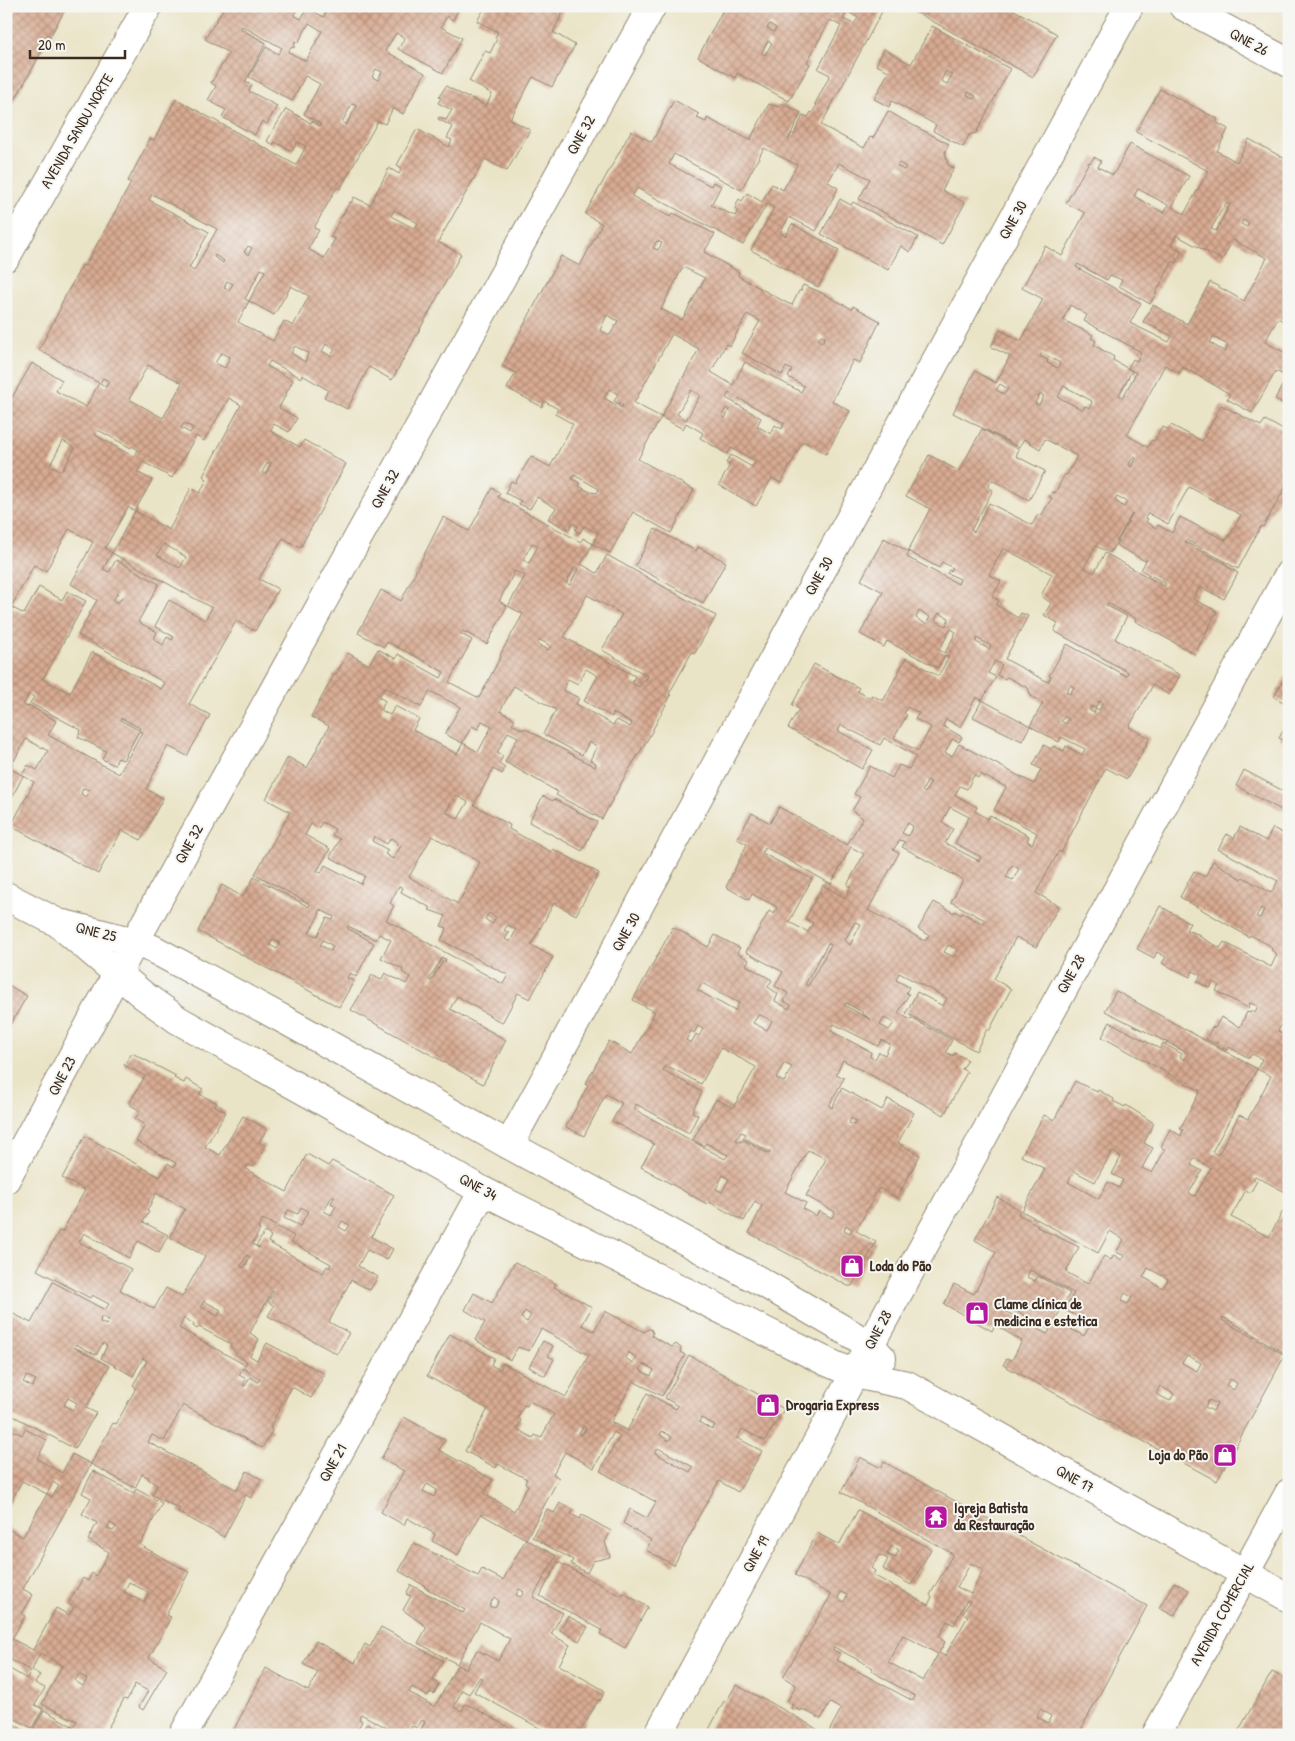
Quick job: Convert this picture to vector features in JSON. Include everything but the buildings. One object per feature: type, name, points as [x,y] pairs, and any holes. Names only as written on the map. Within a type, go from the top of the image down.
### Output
[{"type":"street","name":"AVENIDA SANDU NORTE","points":[[6,257],[14,225],[148,6]]},
{"type":"street","name":"QNE 32","points":[[118,972],[652,6]]},
{"type":"street","name":"QNE 30","points":[[509,1145],[1130,6]]},
{"type":"street","name":"QNE 26","points":[[1182,6],[1289,63]]},
{"type":"street","name":"QNE 28","points":[[855,1374],[1289,574]]},
{"type":"street","name":"QNE 25","points":[[6,896],[58,923],[118,972]]},
{"type":"street","name":"QNE 25","points":[[58,923],[135,942]]},
{"type":"street","points":[[135,942],[153,949],[286,1020],[509,1145],[767,1285],[870,1344]]},
{"type":"street","name":"QNE 23","points":[[6,1179],[118,972]]},
{"type":"street","name":"QNE 34","points":[[118,972],[143,995],[178,1020],[483,1191],[781,1340],[855,1374]]},
{"type":"street","name":"QNE 21","points":[[183,1735],[483,1191]]},
{"type":"street","name":"QNE 17","points":[[870,1344],[907,1385]]},
{"type":"street","name":"QNE 17","points":[[855,1374],[907,1385],[1289,1598]]},
{"type":"street","name":"QNE 19","points":[[658,1735],[855,1374]]},
{"type":"street","name":"AVENIDA COMERCIAL","points":[[1156,1735],[1289,1493]]},
{"type":"place","name":"Loda do Pão","points":[[852,1266]]},
{"type":"place","name":"Clame clínica de medicina e estetica","points":[[977,1313]]},
{"type":"place","name":"Drogaria Express","points":[[768,1405]]},
{"type":"place","name":"Loja do Pão","points":[[1225,1455]]},
{"type":"place","name":"Igreja Batista da Restauração","points":[[936,1517]]}]
